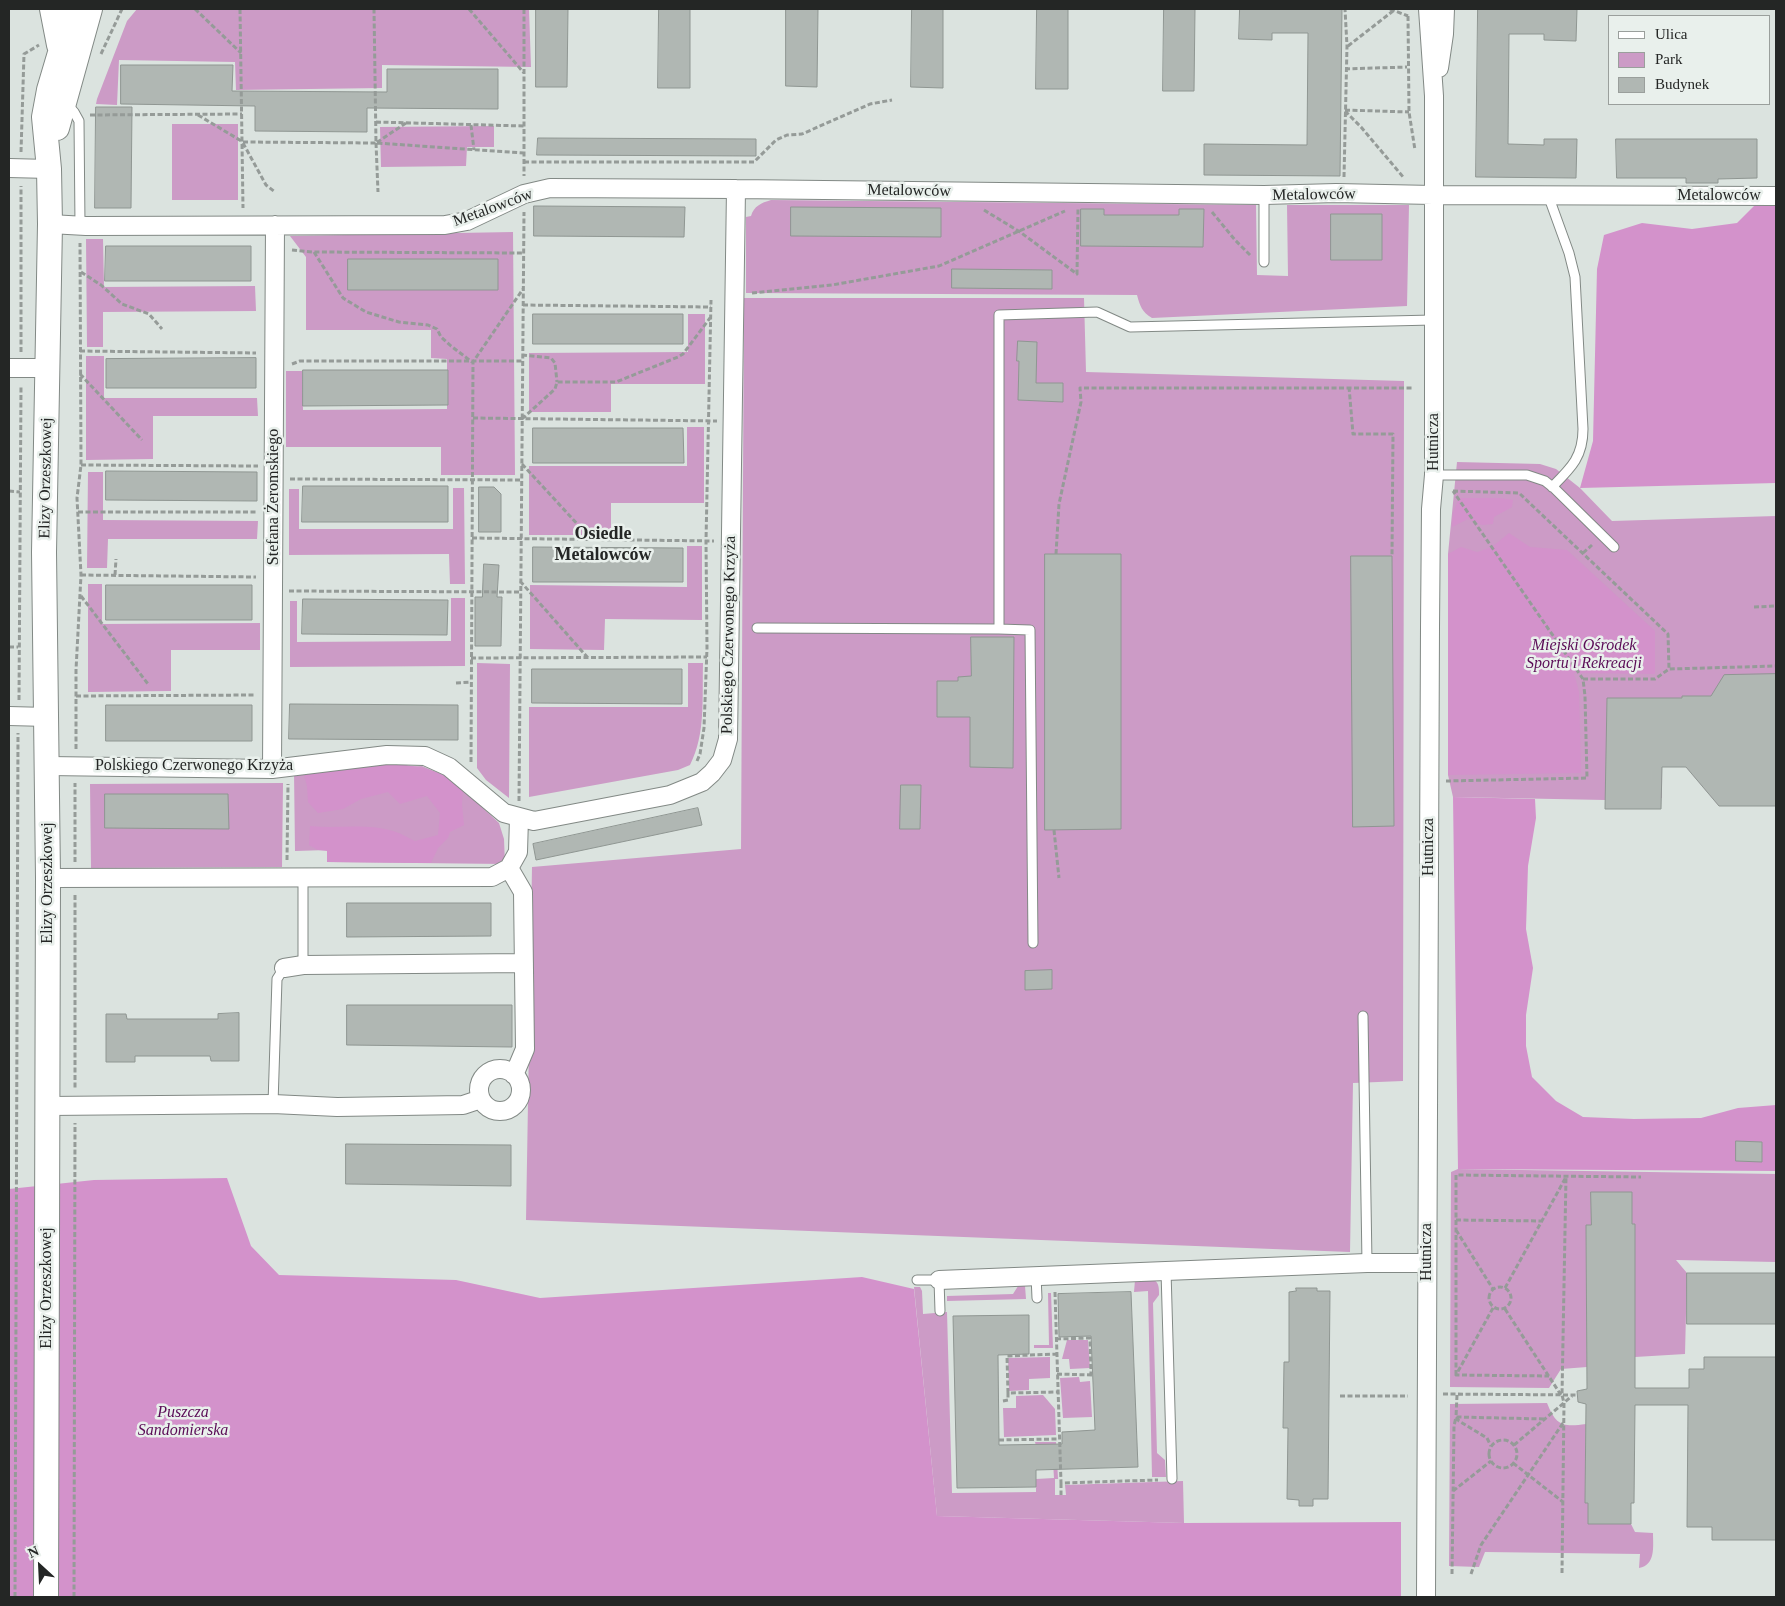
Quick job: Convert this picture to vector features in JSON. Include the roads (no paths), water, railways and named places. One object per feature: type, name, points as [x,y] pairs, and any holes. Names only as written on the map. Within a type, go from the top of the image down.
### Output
[{"type":"street","points":[[51,45],[52,9]]},
{"type":"street","name":"Elizy Orzeszkowej","points":[[46,1597],[48,766],[44,542],[50,224],[49,169],[44,117],[49,90],[51,45],[73,9]]},
{"type":"street","name":"Elizy Orzeszkowej","points":[[49,169],[59,114],[90,9]]},
{"type":"street","name":"Hutnicza","points":[[1426,1597],[1430,627],[1431,509],[1434,475],[1434,96],[1428,9]]},
{"type":"street","name":"Hutnicza","points":[[1434,96],[1444,34],[1445,9]]},
{"type":"street","points":[[15,168],[49,169]]},
{"type":"street","name":"Metalowców","points":[[50,224],[445,224],[466,221],[524,194],[550,188],[1264,196],[1330,193],[1548,196],[1776,196]]},
{"type":"street","name":"Polskiego Czerwonego Krzyża","points":[[48,766],[280,768],[386,755],[425,756],[449,767],[504,813],[522,811],[534,821],[670,795],[702,782],[722,760],[728,739],[736,189]]},
{"type":"street","name":"Stefana Żeromskiego","points":[[275,225],[280,768]]},
{"type":"street","points":[[14,368],[48,368]]},
{"type":"street","points":[[13,716],[47,716]]},
{"type":"street","points":[[48,878],[492,877],[510,868],[518,852],[522,811]]},
{"type":"street","points":[[510,868],[523,892],[525,1049],[514,1075]]},
{"type":"street","points":[[284,968],[303,965],[524,963]]},
{"type":"street","points":[[501,1069],[514,1075],[521,1087],[518,1100],[509,1109],[496,1111],[485,1105],[481,1099],[480,1085],[488,1073],[501,1069]]},
{"type":"street","points":[[48,1106],[273,1104],[337,1107],[463,1105],[481,1099]]},
{"type":"street","points":[[939,1280],[1367,1263],[1427,1263]]},
{"type":"lane","points":[[64,100],[74,112],[78,121],[80,225]]},
{"type":"lane","points":[[1264,196],[1264,262]]},
{"type":"lane","points":[[1548,196],[1569,253],[1575,277],[1583,436],[1581,449],[1576,459],[1569,470],[1552,487]]},
{"type":"lane","points":[[999,629],[999,315],[1097,312],[1130,327],[1433,320]]},
{"type":"lane","points":[[1434,475],[1526,475],[1545,481],[1614,547]]},
{"type":"lane","points":[[757,628],[1030,630],[1033,944]]},
{"type":"lane","points":[[295,878],[303,965]]},
{"type":"lane","points":[[273,1104],[277,979],[284,968]]},
{"type":"lane","points":[[1363,1016],[1367,1263]]},
{"type":"lane","points":[[1166,1271],[1172,1479]]},
{"type":"lane","points":[[1036,1276],[1037,1298]]},
{"type":"lane","points":[[917,1280],[939,1280],[940,1311]]},
{"type":"district","name":"Osiedle Metalowców","points":[[603,544]]},
{"type":"park label","name":"Miejski Ośrodek Sportu i Rekreacji","points":[[1584,655]]},
{"type":"park label","name":"Puszcza Sandomierska","points":[[183,1422]]}]
